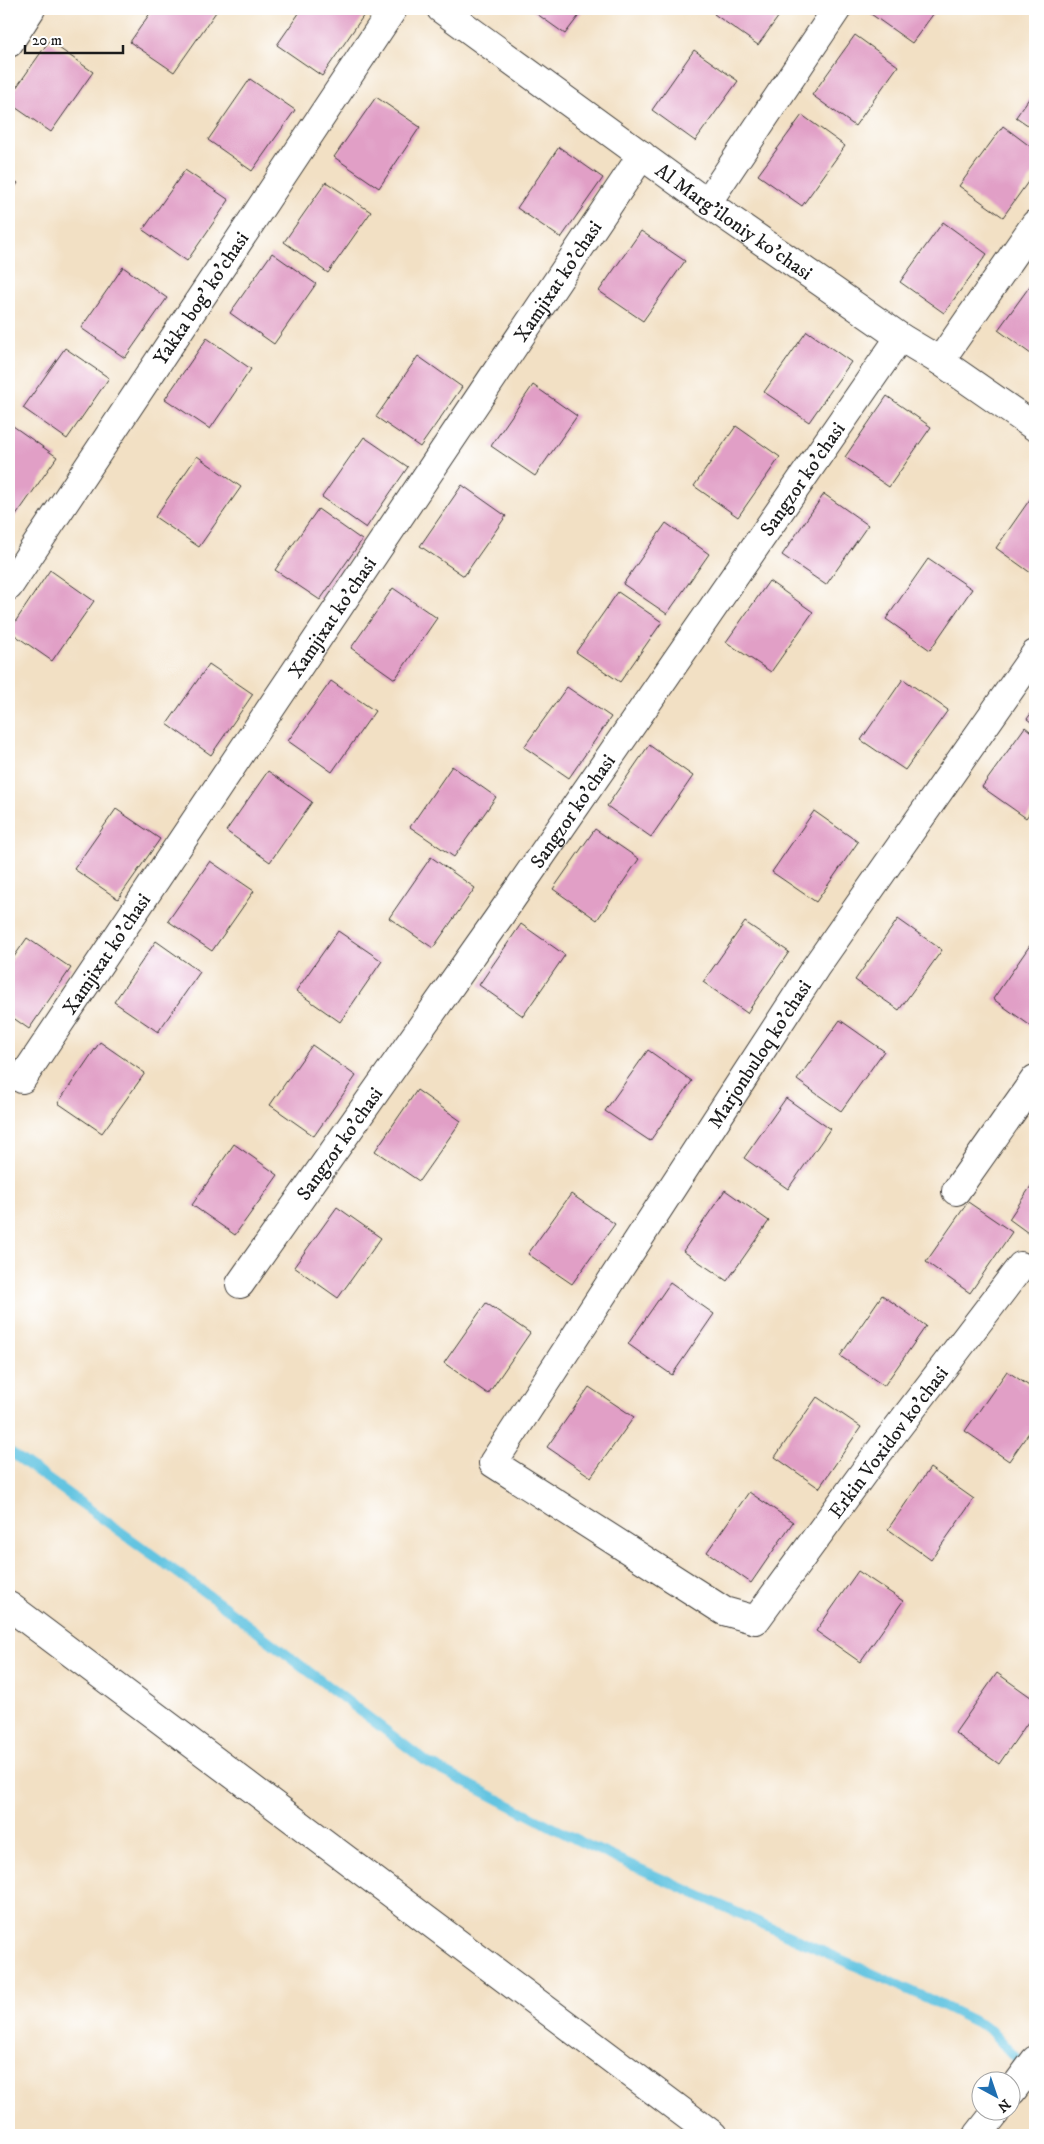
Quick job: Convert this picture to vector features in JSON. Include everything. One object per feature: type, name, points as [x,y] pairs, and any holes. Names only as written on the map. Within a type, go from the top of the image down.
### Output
[{"type":"street","points":[[9,43],[31,9]]},
{"type":"street","name":"Yakka bog' ko'chasi","points":[[9,586],[393,9]]},
{"type":"street","points":[[708,202],[837,9]]},
{"type":"street","name":"Al Marg'iloniy ko'chasi","points":[[459,14],[642,156],[900,337],[940,361],[1035,427]]},
{"type":"street","name":"Xamjixat ko'chasi","points":[[22,1079],[642,156]]},
{"type":"street","points":[[940,361],[1035,224]]},
{"type":"street","name":"Sangzor ko'chasi","points":[[240,1284],[499,917],[900,337]]},
{"type":"street","name":"Marjonbuloq ko'chasi","points":[[756,1620],[724,1611],[493,1463],[816,968],[1035,654]]},
{"type":"street","points":[[956,1191],[1035,1079]]},
{"type":"street","name":"Erkin Voxidov ko'chasi","points":[[756,1620],[872,1462],[1021,1266]]},
{"type":"street","points":[[9,1606],[713,2135]]},
{"type":"street","points":[[1022,2078],[1035,2060]]},
{"type":"street","points":[[978,2135],[988,2122]]},
{"type":"building","points":[[153,9],[212,9],[216,12],[174,72],[130,42]]},
{"type":"building","points":[[302,9],[355,9],[364,15],[322,76],[277,45]]},
{"type":"building","points":[[530,9],[584,9],[565,34]]},
{"type":"building","points":[[718,9],[784,9],[758,45],[714,14]]},
{"type":"building","points":[[871,9],[937,9],[912,43],[868,12]]},
{"type":"building","points":[[855,35],[898,66],[855,126],[812,95]]},
{"type":"building","points":[[49,41],[93,72],[51,132],[9,103],[9,98]]},
{"type":"building","points":[[694,50],[738,81],[695,141],[652,110]]},
{"type":"building","points":[[250,79],[295,110],[252,171],[208,140]]},
{"type":"building","points":[[1035,90],[1035,130],[1016,117]]},
{"type":"building","points":[[376,97],[420,127],[379,188],[334,157]]},
{"type":"building","points":[[802,115],[845,146],[802,206],[758,175]]},
{"type":"building","points":[[1003,126],[1035,150],[1035,172],[1003,217],[959,186]]},
{"type":"building","points":[[559,147],[603,178],[561,238],[517,208]]},
{"type":"building","points":[[185,170],[229,200],[187,261],[143,230]]},
{"type":"building","points":[[9,176],[18,183],[9,196]]},
{"type":"building","points":[[326,182],[371,212],[328,273],[284,242]]},
{"type":"building","points":[[943,222],[987,254],[944,313],[900,282]]},
{"type":"building","points":[[641,231],[685,261],[643,321],[599,291]]},
{"type":"building","points":[[272,253],[316,284],[274,344],[230,313]]},
{"type":"building","points":[[123,267],[167,298],[125,358],[81,328]]},
{"type":"building","points":[[1035,279],[1035,357],[998,330]]},
{"type":"building","points":[[807,331],[851,362],[809,422],[764,392]]},
{"type":"building","points":[[207,338],[251,369],[210,429],[165,399]]},
{"type":"building","points":[[65,348],[109,378],[67,439],[23,408]]},
{"type":"building","points":[[418,356],[462,387],[420,447],[376,417]]},
{"type":"building","points":[[533,385],[577,416],[535,476],[491,446]]},
{"type":"building","points":[[887,396],[931,427],[889,487],[845,457]]},
{"type":"building","points":[[13,426],[57,457],[15,517],[9,513],[9,432]]},
{"type":"building","points":[[736,426],[780,457],[738,517],[694,486]]},
{"type":"building","points":[[364,437],[408,467],[366,528],[322,497]]},
{"type":"building","points":[[197,456],[241,487],[199,547],[155,517]]},
{"type":"building","points":[[462,485],[506,516],[464,576],[420,546]]},
{"type":"building","points":[[1035,492],[1035,576],[996,548]]},
{"type":"building","points":[[824,494],[868,525],[826,585],[782,555]]},
{"type":"building","points":[[318,509],[362,540],[320,600],[275,570]]},
{"type":"building","points":[[666,523],[709,554],[667,614],[623,584]]},
{"type":"building","points":[[928,559],[972,589],[930,650],[886,619]]},
{"type":"building","points":[[50,570],[94,601],[52,661],[9,631]]},
{"type":"building","points":[[769,581],[813,612],[771,672],[726,642]]},
{"type":"building","points":[[393,588],[437,618],[395,679],[351,648]]},
{"type":"building","points":[[618,592],[662,622],[620,682],[576,652]]},
{"type":"building","points":[[209,664],[253,694],[211,755],[167,724]]},
{"type":"building","points":[[903,679],[948,710],[905,770],[861,740]]},
{"type":"building","points":[[331,681],[375,711],[332,772],[288,741]]},
{"type":"building","points":[[567,687],[611,717],[569,778],[524,747]]},
{"type":"building","points":[[1035,708],[1035,725],[1027,719]]},
{"type":"building","points":[[1025,727],[1035,735],[1035,806],[1026,818],[982,787]]},
{"type":"building","points":[[649,745],[693,776],[651,837],[607,806]]},
{"type":"building","points":[[452,766],[496,797],[454,857],[410,827]]},
{"type":"building","points":[[268,771],[312,802],[270,862],[226,831]]},
{"type":"building","points":[[116,809],[160,839],[118,899],[74,869]]},
{"type":"building","points":[[814,811],[858,842],[816,902],[772,872]]},
{"type":"building","points":[[595,829],[639,859],[597,920],[553,889]]},
{"type":"building","points":[[431,857],[475,888],[433,948],[389,918]]},
{"type":"building","points":[[210,861],[254,891],[212,951],[168,921]]},
{"type":"building","points":[[898,919],[942,950],[899,1010],[855,980]]},
{"type":"building","points":[[745,922],[789,952],[747,1013],[703,982]]},
{"type":"building","points":[[521,924],[565,955],[523,1016],[479,985]]},
{"type":"building","points":[[338,931],[382,961],[340,1022],[296,991]]},
{"type":"building","points":[[27,938],[71,968],[29,1029],[9,1015],[9,964]]},
{"type":"building","points":[[1035,938],[1035,1029],[993,999]]},
{"type":"building","points":[[156,941],[200,972],[158,1032],[114,1002]]},
{"type":"building","points":[[840,1020],[884,1051],[841,1111],[797,1080]]},
{"type":"building","points":[[100,1042],[145,1073],[102,1133],[58,1103]]},
{"type":"building","points":[[312,1045],[356,1076],[314,1136],[270,1105]]},
{"type":"building","points":[[648,1050],[692,1081],[650,1141],[605,1111]]},
{"type":"building","points":[[417,1090],[461,1121],[419,1181],[375,1151]]},
{"type":"building","points":[[786,1098],[830,1129],[788,1189],[744,1158]]},
{"type":"building","points":[[234,1144],[278,1175],[235,1235],[192,1205]]},
{"type":"building","points":[[1035,1180],[1035,1238],[1009,1219]]},
{"type":"building","points":[[725,1190],[769,1221],[727,1281],[683,1251]]},
{"type":"building","points":[[571,1194],[615,1224],[572,1284],[528,1254]]},
{"type":"building","points":[[968,1202],[1012,1232],[970,1293],[926,1262]]},
{"type":"building","points":[[337,1207],[381,1238],[338,1298],[294,1267]]},
{"type":"building","points":[[670,1283],[714,1314],[672,1375],[628,1344]]},
{"type":"building","points":[[882,1295],[926,1326],[884,1386],[840,1356]]},
{"type":"building","points":[[486,1303],[530,1333],[488,1394],[444,1363]]},
{"type":"building","points":[[1007,1371],[1035,1390],[1035,1424],[1009,1461],[965,1431]]},
{"type":"building","points":[[589,1387],[634,1417],[591,1477],[547,1447]]},
{"type":"building","points":[[817,1397],[861,1427],[819,1488],[775,1457]]},
{"type":"building","points":[[930,1468],[974,1499],[931,1560],[888,1529]]},
{"type":"building","points":[[749,1492],[793,1522],[751,1583],[707,1552]]},
{"type":"building","points":[[858,1571],[903,1601],[860,1662],[816,1631]]},
{"type":"building","points":[[997,1673],[1035,1700],[1035,1712],[999,1764],[955,1733]]},
{"type":"waterway","points":[[9,1451],[222,1605],[428,1763],[587,1845],[927,1998],[988,2028],[1026,2069]]}]
